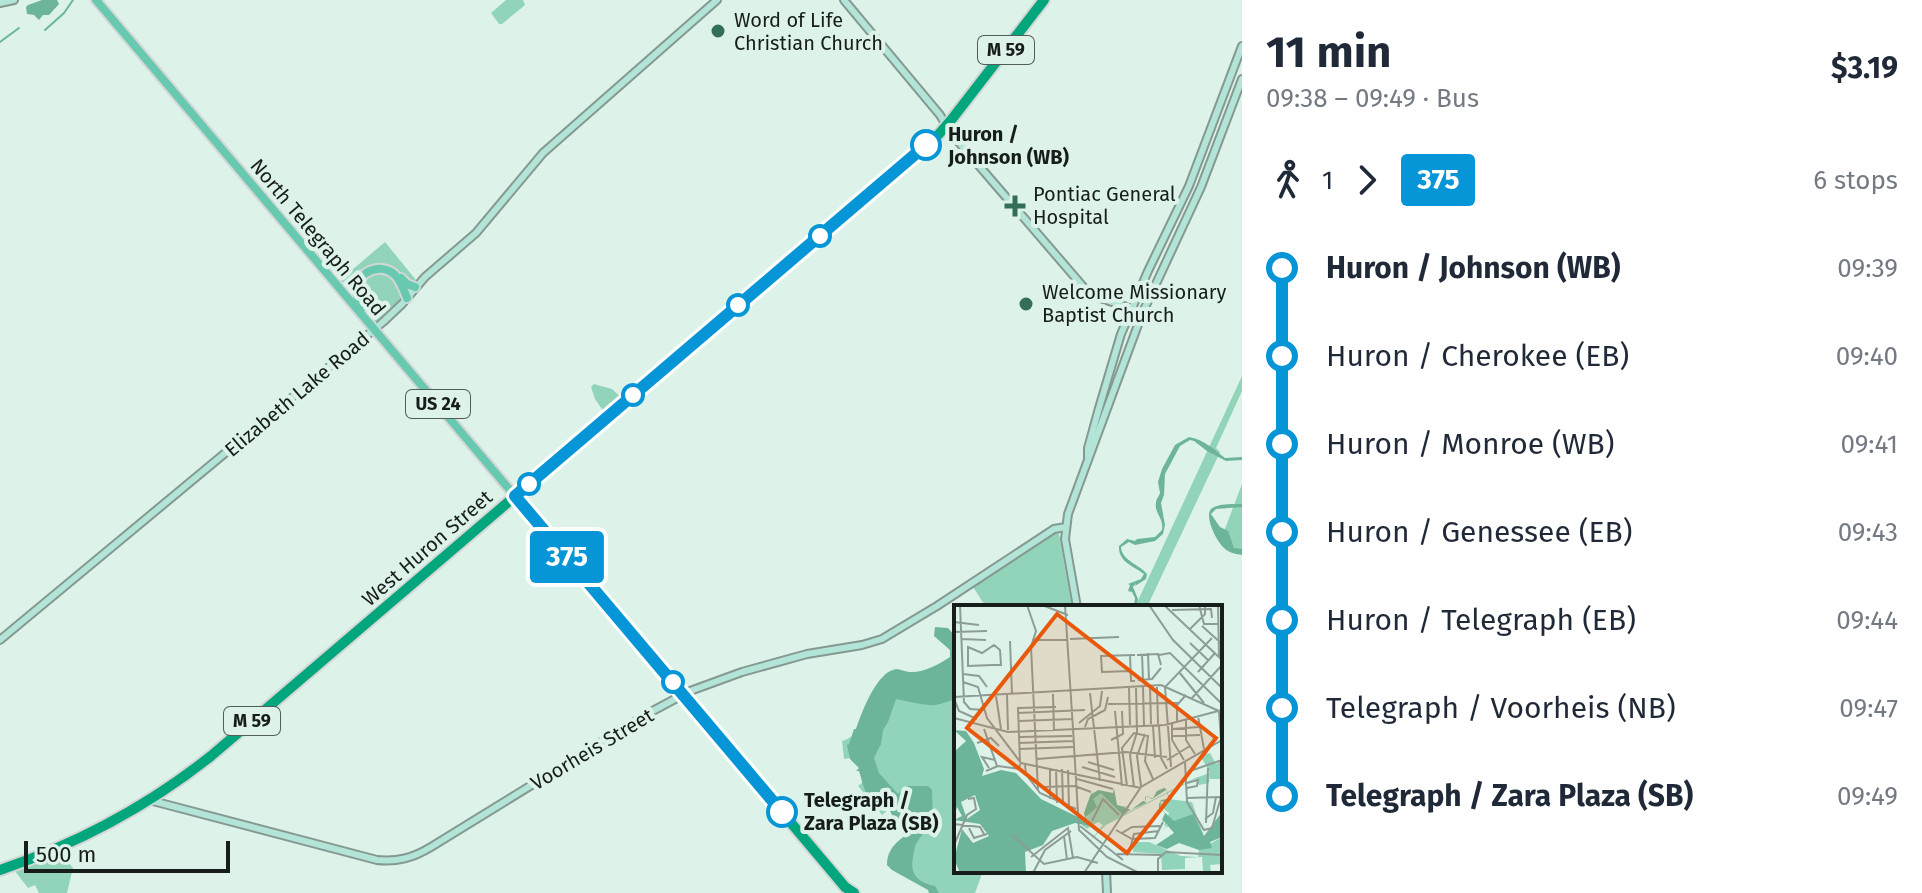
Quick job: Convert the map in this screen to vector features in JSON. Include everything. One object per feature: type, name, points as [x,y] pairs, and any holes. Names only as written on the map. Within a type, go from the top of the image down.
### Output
[{"type":"highway","name":"West Huron Street","points":[[0,870],[70,843],[121,817],[187,774],[220,748],[947,126],[1044,0]]},
{"type":"highway","name":"US 24","points":[[515,496],[848,891]]},
{"type":"main road","points":[[0,1],[14,0]]},
{"type":"main road","name":"North Telegraph Road","points":[[96,0],[515,496]]},
{"type":"main road","name":"Elizabeth Lake Road","points":[[0,640],[375,329],[415,287],[476,233],[543,153],[717,0]]},
{"type":"main road","points":[[844,0],[989,178],[1086,290],[1137,313],[1128,349]]},
{"type":"main road","points":[[1102,410],[1121,334],[1189,186],[1242,46]]},
{"type":"main road","points":[[1077,605],[1066,545],[1066,527],[1088,458],[1088,448],[1152,290],[1187,219],[1242,77]]},
{"type":"main road","points":[[1217,145],[1213,146],[1209,141],[1220,106]]},
{"type":"main road","points":[[1187,219],[1197,188],[1193,184],[1189,186]]},
{"type":"main road","points":[[1152,290],[1147,290],[1144,284],[1158,250]]},
{"type":"main road","points":[[342,290],[364,270],[377,265],[391,269],[415,287]]},
{"type":"main road","points":[[367,320],[356,292],[358,282],[366,272],[379,269],[392,273],[399,279],[407,298]]},
{"type":"main road","points":[[1121,334],[1116,355],[1119,360],[1125,358]]},
{"type":"main road","name":"Voorheis Street","points":[[149,800],[367,858],[399,860],[423,852],[683,695],[742,672],[882,639],[1054,529],[1066,527]]},
{"type":"main road","points":[[1106,873],[1107,893]]},
{"type":"shaded area","points":[[42,0],[57,0],[59,4],[39,20],[27,14],[28,5]]},
{"type":"shaded area","points":[[506,0],[523,0],[525,5],[499,24],[491,13]]},
{"type":"shaded area","points":[[385,242],[416,280],[409,282],[389,266],[376,265],[347,283],[339,281]]},
{"type":"shaded area","points":[[382,270],[396,278],[403,296],[376,322],[362,306],[359,296],[364,276]]},
{"type":"shaded area","points":[[1242,376],[1242,391],[1216,448],[1220,452],[1148,605],[1136,605]]},
{"type":"shaded area","points":[[594,384],[612,389],[621,397],[604,412],[595,399],[591,387]]},
{"type":"shaded area","points":[[1189,437],[1194,438],[1225,458],[1242,457],[1242,460],[1226,461],[1190,440],[1180,446],[1165,474],[1161,503],[1165,525],[1163,534],[1155,541],[1135,545],[1129,542],[1121,547],[1128,559],[1147,574],[1146,579],[1133,587],[1138,599],[1134,605],[1135,598],[1128,591],[1128,584],[1141,579],[1144,574],[1124,560],[1119,546],[1127,539],[1135,541],[1155,537],[1162,530],[1156,507],[1160,493],[1158,482],[1175,445]]},
{"type":"shaded area","points":[[1242,484],[1242,552],[1241,553],[1220,542]]},
{"type":"shaded area","points":[[1242,504],[1242,507],[1216,509],[1211,514],[1220,527],[1228,531],[1234,548],[1242,549],[1242,555],[1230,552],[1221,545],[1212,529],[1209,513],[1214,507]]},
{"type":"shaded area","points":[[1057,532],[1059,534],[1072,605],[985,605],[973,587]]},
{"type":"shaded area","points":[[935,627],[948,628],[954,635],[954,700],[932,705],[896,699],[874,758],[879,773],[898,794],[908,786],[928,786],[932,790],[931,818],[915,846],[912,864],[917,878],[935,886],[939,893],[929,893],[887,865],[894,845],[920,822],[917,816],[912,814],[898,822],[889,809],[871,799],[859,771],[856,771],[859,768],[850,759],[847,745],[871,694],[890,671],[926,670],[950,657],[950,650],[934,636]]},
{"type":"shaded area","points":[[954,679],[954,873],[982,873],[975,893],[931,893],[931,889],[912,878],[901,866],[926,817],[912,790],[882,815],[858,786],[863,782],[863,760],[844,759],[842,741],[862,727],[887,692]]},
{"type":"shaded area","points":[[61,853],[73,868],[67,893],[39,893],[35,885],[28,888],[15,871]]},
{"type":"waterway","points":[[45,30],[73,0]]},
{"type":"waterway","points":[[0,42],[19,28]]},
{"type":"bus line","name":"375","points":[[782,812],[515,496],[926,145]]},
{"type":"place","name":"Word of Life Christian Church","points":[[718,31]]},
{"type":"place","name":"Huron / Johnson (WB)","points":[[926,145]]},
{"type":"place","name":"Pontiac General Hospital","points":[[1015,206]]},
{"type":"place","name":"Welcome Missionary Baptist Church","points":[[1026,304]]},
{"type":"place","name":"Telegraph / Zara Plaza (SB)","points":[[782,812]]}]
